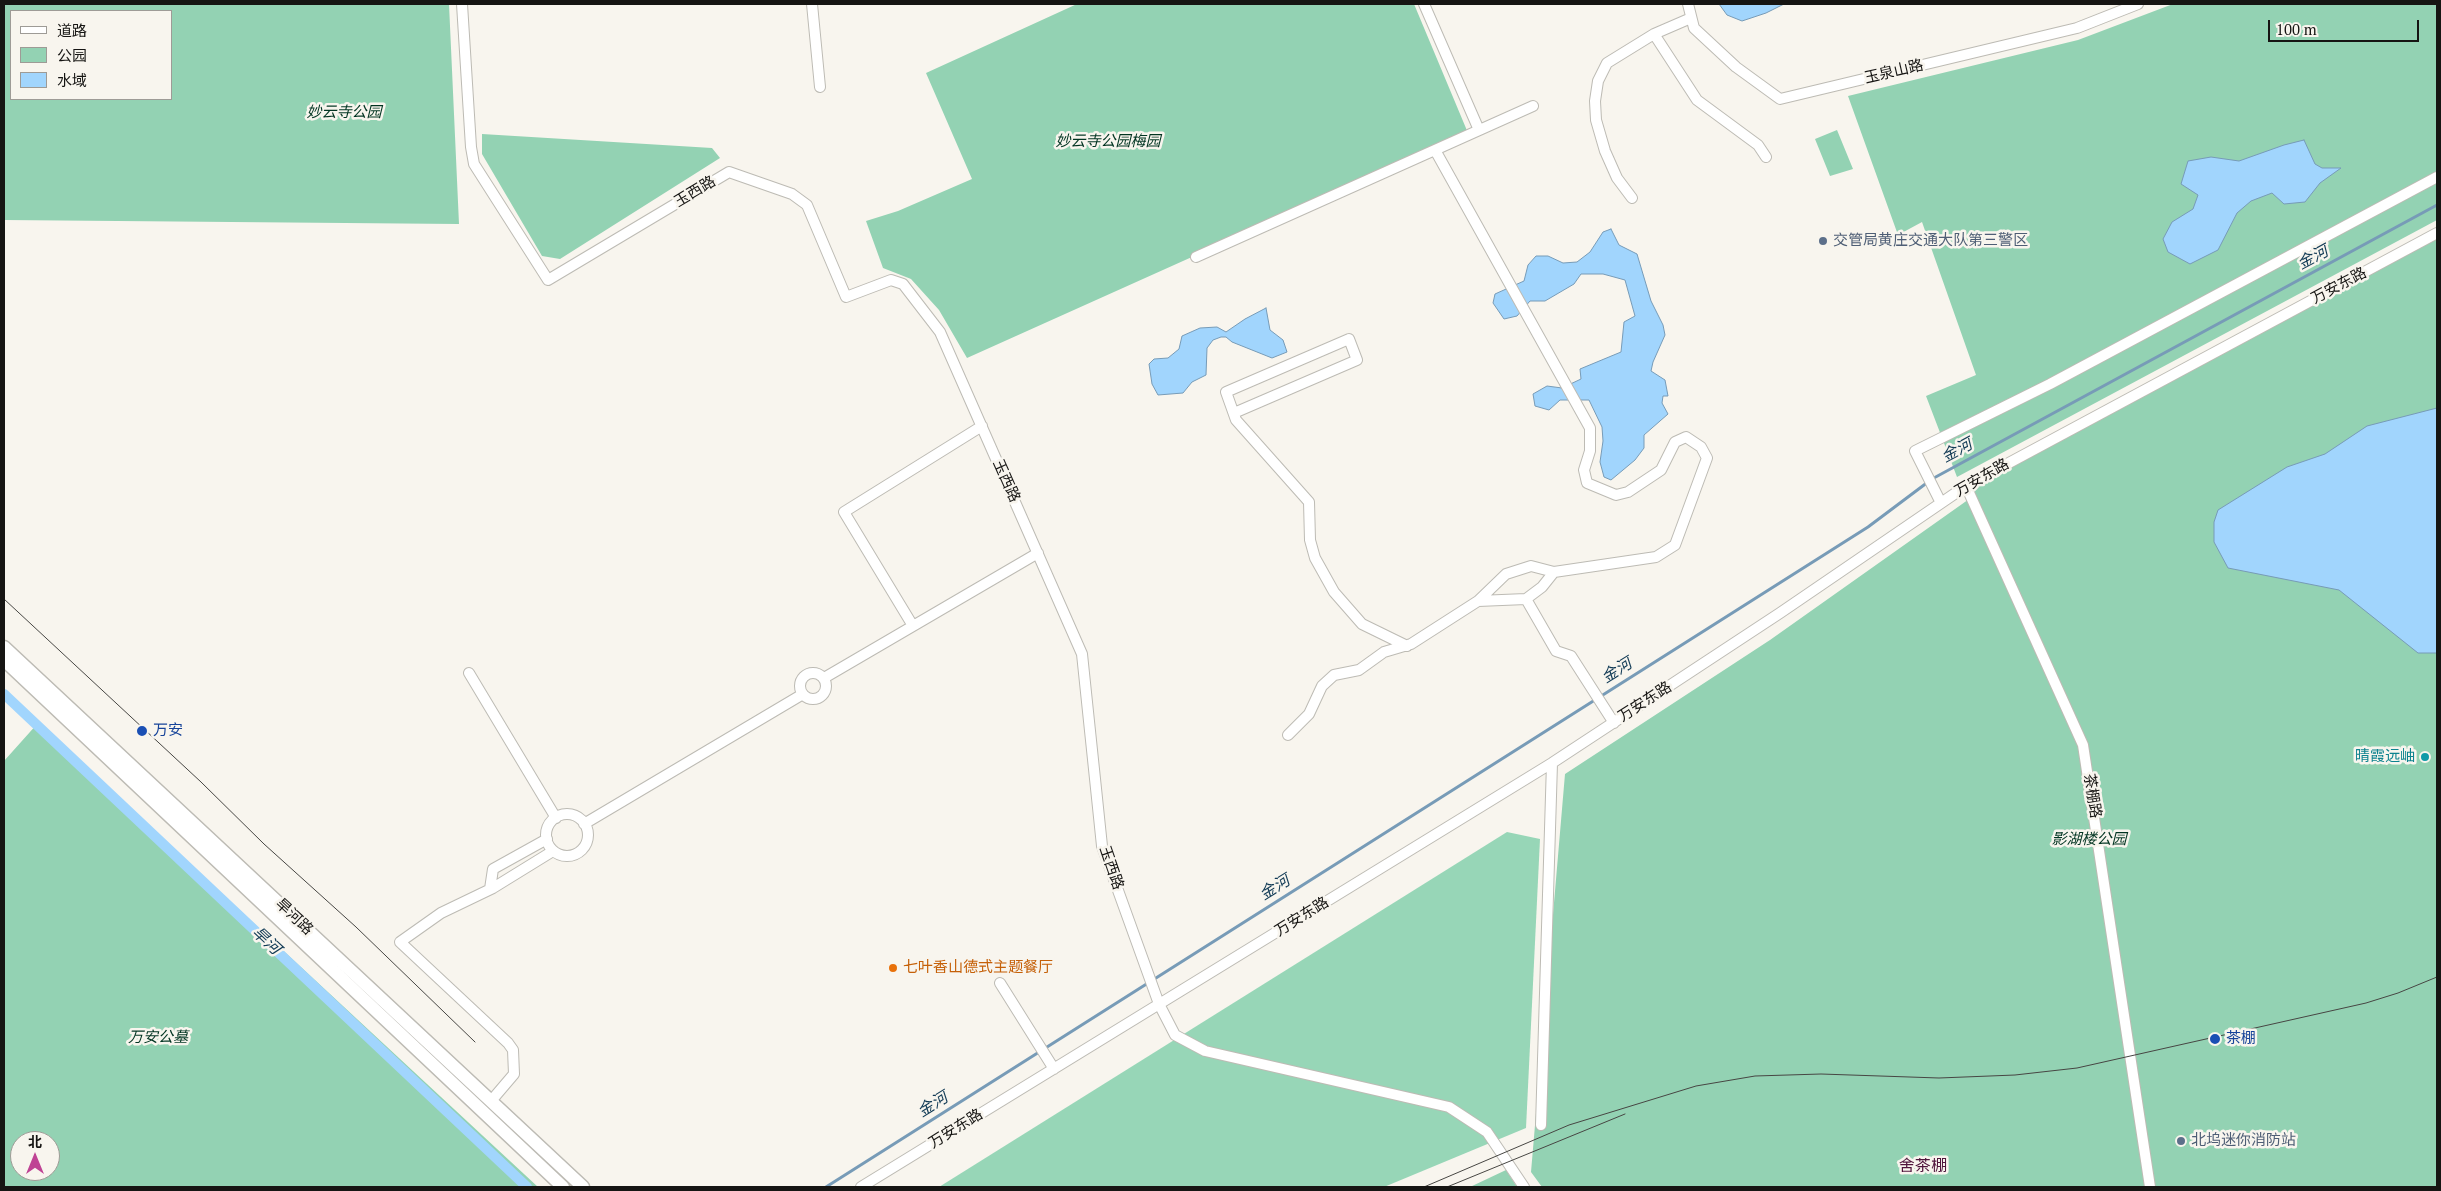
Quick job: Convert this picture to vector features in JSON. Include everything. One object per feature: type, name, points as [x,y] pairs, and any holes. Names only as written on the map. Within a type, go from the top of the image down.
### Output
[{"type":"main road","name":"旱河路","points":[[4,647],[583,1187]]},
{"type":"main road","name":"旱河路","points":[[4,660],[563,1187]]},
{"type":"street","name":"玉西路","points":[[462,4],[474,164],[548,280],[729,172],[747,176],[792,194],[807,205],[846,297],[891,280],[903,284],[940,332],[1082,654],[1102,846],[1159,1004],[1175,1034],[1205,1051],[1449,1107],[1487,1132],[1524,1187]]},
{"type":"street","points":[[812,4],[820,87]]},
{"type":"street","points":[[1424,4],[1480,130]]},
{"type":"street","name":"玉泉山路","points":[[1688,4],[1694,28],[1736,67],[1780,98],[2077,28],[2138,4]]},
{"type":"street","points":[[1632,198],[1617,178],[1596,120],[1595,101],[1598,81],[1607,63],[1654,34],[1691,18]]},
{"type":"street","points":[[1654,34],[1697,100],[1758,145],[1766,157]]},
{"type":"street","points":[[1196,257],[1533,106]]},
{"type":"street","points":[[1288,735],[1309,714],[1322,686],[1334,675],[1359,670],[1384,652],[1407,646],[1478,601],[1506,574],[1531,566],[1554,572],[1656,557],[1675,545],[1707,458],[1701,447],[1686,438],[1675,442],[1661,470],[1628,492],[1616,495],[1587,484],[1584,470],[1590,451],[1590,428],[1435,150]]},
{"type":"street","points":[[1941,503],[1935,486],[1915,451],[2050,384],[2437,177]]},
{"type":"street","name":"万安东路","points":[[861,1187],[1552,763],[1780,613],[1966,486],[2437,233]]},
{"type":"street","points":[[1234,413],[1358,360],[1349,339],[1226,392],[1236,420],[1257,446],[1309,502],[1310,540],[1315,558],[1334,592],[1362,624],[1407,646]]},
{"type":"street","points":[[912,626],[844,512],[982,426]]},
{"type":"street","name":"茶棚路","points":[[1966,486],[2083,745],[2150,1187]]},
{"type":"street","points":[[824,678],[1038,553]]},
{"type":"street","points":[[1478,601],[1526,599],[1542,587],[1554,572]]},
{"type":"street","points":[[1526,599],[1556,651],[1571,656],[1614,723]]},
{"type":"street","points":[[469,673],[556,818]]},
{"type":"street","points":[[817,673],[824,678],[826,690],[821,697],[813,699],[803,694],[800,684],[804,676],[817,673]]},
{"type":"street","points":[[584,824],[803,694]]},
{"type":"street","points":[[1541,1125],[1552,763]]},
{"type":"street","points":[[567,815],[574,816],[584,824],[588,837],[583,849],[572,856],[565,856],[554,851],[547,839],[549,825],[556,818],[567,815]]},
{"type":"street","points":[[490,889],[493,869],[547,839]]},
{"type":"street","points":[[492,1102],[514,1074],[513,1050],[508,1043],[400,942],[441,912],[490,889],[554,851]]},
{"type":"street","points":[[1000,983],[1054,1069]]},
{"type":"green space","name":"妙云寺公园","points":[[4,4],[449,4],[459,224],[4,220]]},
{"type":"green space","name":"妙云寺公园梅园","points":[[1077,4],[1414,4],[1468,133],[967,358],[939,310],[911,279],[883,268],[866,221],[898,211],[972,179],[926,73]]},
{"type":"green space","points":[[2173,4],[2437,4],[2437,220],[1957,477],[1926,396],[1976,375],[1922,222],[1898,235],[1848,96],[2078,40]]},
{"type":"green space","points":[[1837,130],[1853,169],[1830,176],[1815,139]]},
{"type":"green space","points":[[482,134],[712,148],[720,158],[560,259],[542,256],[482,154]]},
{"type":"green space","name":"影湖楼公园","points":[[2437,239],[2437,1187],[1542,1187],[1531,1172],[1565,774],[1770,640],[1972,497],[1971,491],[1974,486]]},
{"type":"green space","name":"万安公墓","points":[[38,723],[538,1187],[4,1187],[4,761]]},
{"type":"green space","points":[[1507,832],[1540,839],[1526,1128],[1384,1187],[939,1187]]},
{"type":"green space","points":[[1506,1170],[1517,1187],[1470,1187]]},
{"type":"water","points":[[1719,4],[1784,4],[1766,13],[1742,21],[1727,15]]},
{"type":"water","points":[[2304,140],[2315,164],[2322,168],[2341,168],[2320,183],[2305,202],[2284,204],[2272,193],[2251,201],[2237,213],[2218,250],[2190,264],[2168,252],[2163,239],[2172,222],[2193,209],[2198,195],[2181,184],[2188,161],[2211,157],[2239,161]]},
{"type":"water","points":[[1611,229],[1619,245],[1637,254],[1651,301],[1663,325],[1665,335],[1651,371],[1665,380],[1668,396],[1663,396],[1662,403],[1668,414],[1644,435],[1644,448],[1635,460],[1611,480],[1604,477],[1600,462],[1603,441],[1602,427],[1589,400],[1560,400],[1549,410],[1535,406],[1533,394],[1547,386],[1562,388],[1581,379],[1580,369],[1621,352],[1624,322],[1635,316],[1625,280],[1603,274],[1581,274],[1574,284],[1545,301],[1530,301],[1517,316],[1504,319],[1493,303],[1495,294],[1524,281],[1528,265],[1536,256],[1548,256],[1563,263],[1577,262],[1590,252],[1603,232]]},
{"type":"water","points":[[1266,308],[1270,330],[1283,340],[1287,352],[1272,358],[1232,342],[1226,337],[1221,337],[1213,340],[1207,348],[1206,375],[1192,382],[1183,393],[1158,395],[1152,384],[1149,364],[1154,359],[1168,358],[1179,349],[1182,336],[1200,328],[1217,327],[1226,332]]},
{"type":"water","points":[[2437,408],[2437,653],[2418,653],[2339,590],[2228,568],[2214,542],[2214,522],[2218,510],[2287,467],[2325,454],[2367,426]]},
{"type":"waterway","name":"金河","points":[[826,1187],[1868,527],[1932,479],[2437,205]]},
{"type":"waterway","name":"旱河","points":[[4,694],[527,1187]]},
{"type":"tram line","points":[[4,599],[201,782],[264,844],[356,927],[475,1042]]},
{"type":"tram line","points":[[1424,1187],[1569,1125],[1696,1086],[1755,1076],[1821,1074],[1939,1078],[2015,1075],[2077,1068],[2366,1003],[2398,993],[2437,977]]},
{"type":"tram line","points":[[1447,1187],[1625,1114]]},
{"type":"place","name":"交管局黄庄交通大队第三警区","points":[[1823,241]]},
{"type":"place","name":"万安","points":[[142,731]]},
{"type":"place","name":"晴霞远岫","points":[[2425,757]]},
{"type":"place","name":"七叶香山德式主题餐厅","points":[[893,968]]},
{"type":"place","name":"茶棚","points":[[2215,1039]]},
{"type":"place","name":"北坞迷你消防站","points":[[2181,1141]]},
{"type":"district","name":"舍茶棚","points":[[1923,1166]]}]
